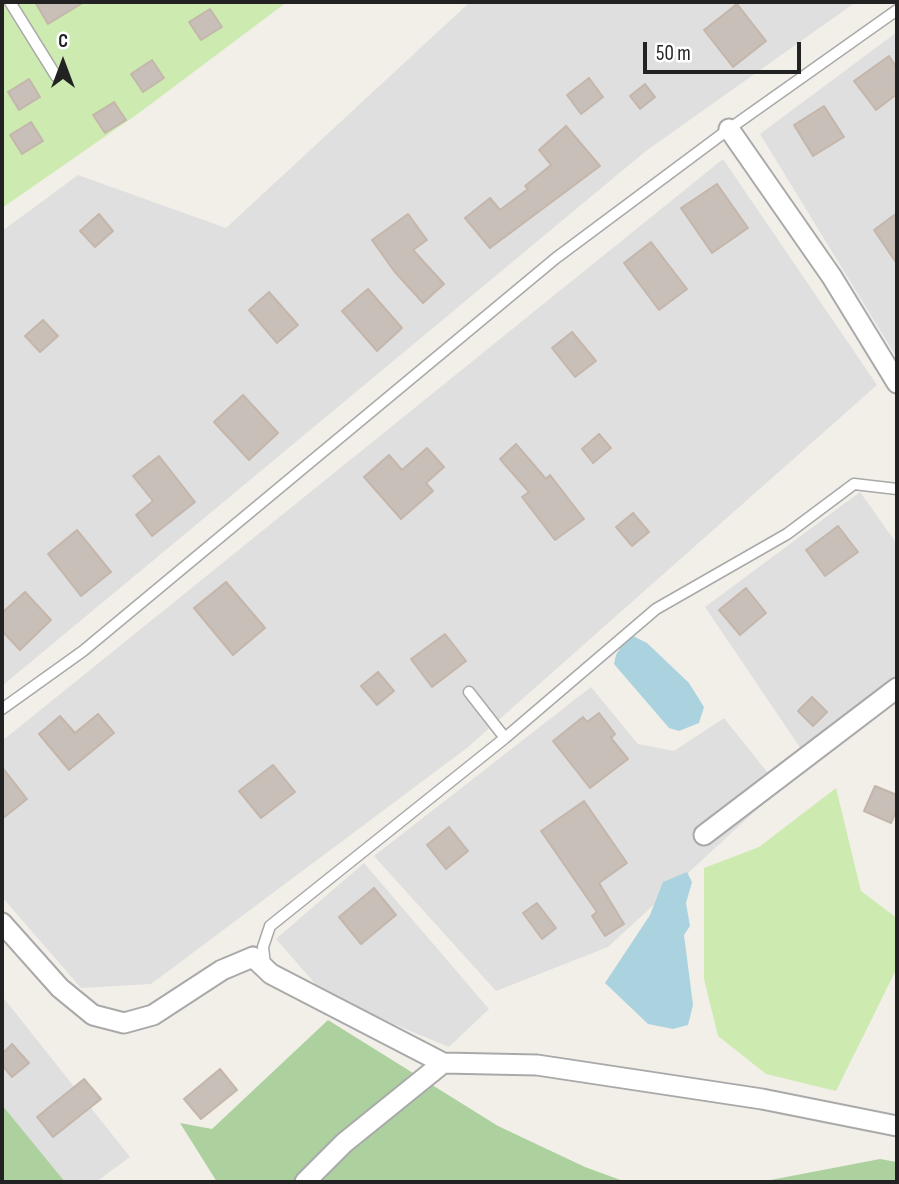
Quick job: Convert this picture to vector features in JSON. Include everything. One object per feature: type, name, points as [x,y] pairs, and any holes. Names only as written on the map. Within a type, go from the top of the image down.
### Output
[{"type":"street","points":[[729,129],[832,277],[897,383]]},
{"type":"street","points":[[704,835],[897,688]]},
{"type":"street","points":[[2,923],[60,988],[93,1015],[124,1023],[153,1015],[222,970],[253,957],[271,974],[443,1063],[537,1065],[762,1099],[897,1126]]},
{"type":"street","points":[[305,1182],[344,1143],[443,1063]]},
{"type":"lane","points":[[10,2],[56,76]]},
{"type":"lane","points":[[2,709],[94,642],[556,258],[729,129],[897,10]]},
{"type":"lane","points":[[271,974],[262,961],[262,947],[270,926],[505,738],[656,609],[787,534],[854,484],[897,489]]},
{"type":"lane","points":[[468,692],[505,738]]},
{"type":"shaded area","points":[[470,2],[856,2],[646,151],[2,686],[2,231],[78,175],[226,228]]},
{"type":"shaded area","points":[[897,32],[897,358],[760,134]]},
{"type":"shaded area","points":[[723,159],[877,385],[467,748],[151,984],[81,988],[2,897],[2,741]]},
{"type":"shaded area","points":[[860,492],[897,544],[897,677],[801,749],[705,607]]},
{"type":"shaded area","points":[[591,687],[638,744],[674,751],[724,718],[780,788],[608,947],[496,991],[374,856]]},
{"type":"shaded area","points":[[364,863],[489,1009],[449,1047],[326,996],[276,939]]},
{"type":"shaded area","points":[[2,996],[130,1157],[96,1182],[2,1182]]},
{"type":"green space","points":[[2,2],[287,2],[139,113],[2,208]]},
{"type":"green space","points":[[836,788],[861,891],[897,918],[897,968],[836,1091],[766,1074],[718,1036],[704,979],[704,868],[759,847]]},
{"type":"green space","points":[[328,1020],[498,1126],[585,1167],[626,1182],[217,1182],[180,1123],[212,1129]]},
{"type":"green space","points":[[2,1105],[65,1182],[2,1182]]},
{"type":"green space","points":[[880,1159],[897,1162],[897,1182],[760,1182]]},
{"type":"water","points":[[629,634],[647,643],[689,683],[704,707],[699,723],[679,731],[669,728],[614,664],[616,655]]},
{"type":"water","points":[[687,872],[692,882],[686,903],[690,926],[684,935],[693,1005],[688,1025],[673,1029],[648,1024],[605,983],[650,915],[663,882]]},
{"type":"building","points":[[35,2],[84,2],[48,24]]},
{"type":"building","points":[[737,4],[766,41],[733,67],[704,30]]},
{"type":"building","points":[[210,9],[222,27],[201,40],[189,22]]},
{"type":"building","points":[[889,56],[897,68],[897,94],[876,110],[854,81]]},
{"type":"building","points":[[152,60],[164,78],[143,92],[131,74]]},
{"type":"building","points":[[589,78],[603,97],[581,114],[567,95]]},
{"type":"building","points":[[29,79],[40,97],[19,110],[8,92]]},
{"type":"building","points":[[645,84],[655,97],[640,109],[630,96]]},
{"type":"building","points":[[114,102],[126,120],[105,133],[93,115]]},
{"type":"building","points":[[824,106],[844,137],[813,156],[794,125]]},
{"type":"building","points":[[31,122],[43,141],[22,154],[10,135]]},
{"type":"building","points":[[566,126],[600,166],[490,248],[465,218],[490,198],[500,210],[528,189],[525,186],[551,165],[539,150]]},
{"type":"building","points":[[717,184],[748,228],[712,253],[681,208]]},
{"type":"building","points":[[897,213],[897,264],[874,230]]},
{"type":"building","points":[[99,214],[113,231],[95,247],[80,231]]},
{"type":"building","points":[[408,214],[427,240],[413,250],[444,284],[423,303],[394,271],[372,240]]},
{"type":"building","points":[[651,242],[687,289],[659,310],[624,263]]},
{"type":"building","points":[[368,289],[402,328],[377,351],[342,311]]},
{"type":"building","points":[[269,292],[298,325],[277,343],[249,310]]},
{"type":"building","points":[[43,320],[58,336],[40,352],[25,336]]},
{"type":"building","points":[[572,332],[596,361],[575,377],[552,348]]},
{"type":"building","points":[[243,395],[278,433],[249,460],[214,422]]},
{"type":"building","points":[[599,434],[611,448],[593,463],[582,449]]},
{"type":"building","points":[[516,444],[546,479],[550,475],[584,519],[555,540],[522,497],[529,492],[500,459]]},
{"type":"building","points":[[427,448],[444,467],[426,483],[433,491],[401,519],[364,477],[389,455],[402,470]]},
{"type":"building","points":[[159,456],[195,502],[152,536],[136,515],[153,501],[133,476]]},
{"type":"building","points":[[633,513],[649,532],[632,546],[616,527]]},
{"type":"building","points":[[838,526],[858,552],[825,576],[806,550]]},
{"type":"building","points":[[77,530],[111,572],[81,596],[48,554]]},
{"type":"building","points":[[226,582],[265,628],[233,655],[194,608]]},
{"type":"building","points":[[746,588],[766,613],[740,635],[719,610]]},
{"type":"building","points":[[25,592],[51,620],[20,650],[2,631],[2,613]]},
{"type":"building","points":[[445,634],[466,661],[432,687],[411,659]]},
{"type":"building","points":[[378,672],[394,691],[377,705],[361,686]]},
{"type":"building","points":[[812,697],[827,712],[813,726],[798,711]]},
{"type":"building","points":[[599,713],[615,734],[611,738],[628,759],[590,788],[553,741],[583,717],[587,722]]},
{"type":"building","points":[[98,714],[114,733],[69,770],[39,734],[60,716],[75,733]]},
{"type":"building","points":[[273,765],[295,792],[261,818],[239,791]]},
{"type":"building","points":[[2,767],[27,799],[2,819]]},
{"type":"building","points":[[875,786],[897,795],[897,809],[891,823],[864,811]]},
{"type":"building","points":[[584,801],[627,863],[599,883],[624,924],[605,936],[592,916],[597,912],[541,831]]},
{"type":"building","points":[[449,827],[468,851],[446,869],[427,845]]},
{"type":"building","points":[[374,888],[396,915],[361,944],[339,917]]},
{"type":"building","points":[[537,903],[556,928],[542,939],[523,913]]},
{"type":"building","points":[[12,1044],[29,1063],[12,1077],[2,1065],[2,1054]]},
{"type":"building","points":[[220,1069],[237,1090],[201,1119],[184,1099]]},
{"type":"building","points":[[84,1079],[101,1099],[53,1137],[37,1117]]}]
